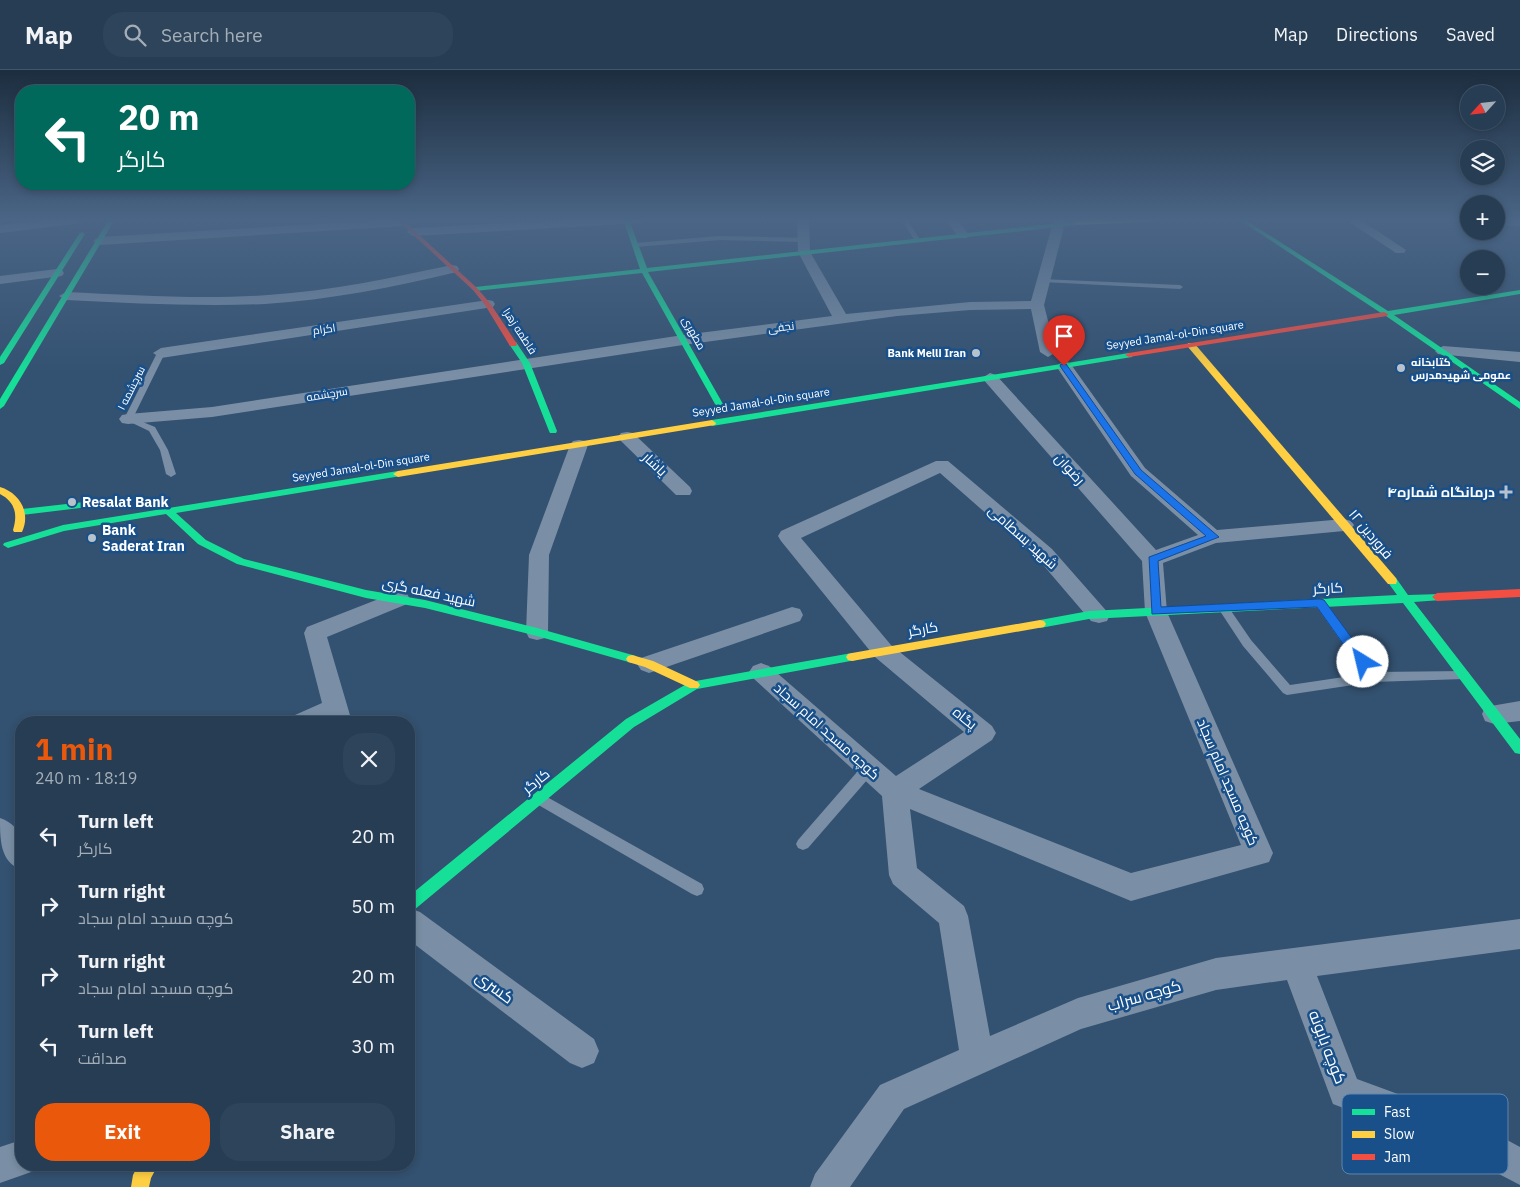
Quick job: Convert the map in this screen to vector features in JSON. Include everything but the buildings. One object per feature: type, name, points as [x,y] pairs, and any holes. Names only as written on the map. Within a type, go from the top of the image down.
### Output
[{"type":"street","points":[[0,363],[59,271]]},
{"type":"street","points":[[0,406],[81,271]]},
{"type":"street","points":[[66,296],[204,301],[265,300],[326,293],[441,271]]},
{"type":"street","name":"فاطمه زهرا","points":[[454,271],[475,289],[488,304],[526,363],[553,431]]},
{"type":"street","points":[[475,289],[634,271]]},
{"type":"street","name":"مطهری","points":[[645,271],[719,404]]},
{"type":"street","points":[[816,271],[841,319]]},
{"type":"street","points":[[1046,271],[1037,305],[1052,356],[1138,472],[1214,537]]},
{"type":"street","points":[[1320,271],[1517,401]]},
{"type":"street","points":[[1340,271],[1382,299],[1388,314]]},
{"type":"street","points":[[0,280],[57,274]]},
{"type":"street","name":"Seyyed Jamal-ol-Din square","points":[[4,549],[63,528],[627,437],[909,387],[990,378],[1052,356],[1191,345],[1520,292]]},
{"type":"street","points":[[1346,304],[1382,299]]},
{"type":"street","name":"اکرام","points":[[161,353],[488,304]]},
{"type":"street","name":"نجفی","points":[[526,363],[841,319],[970,306],[1037,305]]},
{"type":"street","name":"۱۲ فروردین","points":[[1191,345],[1407,599],[1520,748]]},
{"type":"street","points":[[1443,352],[1520,358]]},
{"type":"street","name":"سرچشمه","points":[[128,419],[212,412],[526,363]]},
{"type":"street","name":"رضوان","points":[[990,378],[1152,559]]},
{"type":"street","name":"یاشار","points":[[627,437],[683,490]]},
{"type":"street","points":[[536,632],[539,555],[579,445]]},
{"type":"street","name":"شهید بسطامی","points":[[942,465],[1045,554],[1100,615]]},
{"type":"street","name":"پگاه","points":[[895,790],[983,732],[883,651],[788,536],[942,465]]},
{"type":"street","points":[[0,490],[16,500],[22,512],[19,527],[4,549]]},
{"type":"street","points":[[22,512],[110,502]]},
{"type":"street","name":"شهید فعله گری","points":[[168,511],[202,542],[241,562],[366,594],[536,632],[649,664],[694,685]]},
{"type":"street","points":[[1152,559],[1214,537],[1344,525]]},
{"type":"street","name":"کوچه مسجد امام سجاد","points":[[761,672],[895,790],[1132,887],[1259,853],[1156,612],[1152,559]]},
{"type":"street","name":"کارگر","points":[[415,900],[630,723],[694,685],[1100,615],[1520,593]]},
{"type":"street","points":[[338,715],[315,633],[399,600]]},
{"type":"street","points":[[649,664],[792,615]]},
{"type":"street","points":[[1494,714],[1520,711]]},
{"type":"street","points":[[895,790],[903,875],[953,916],[978,1059]]},
{"type":"street","points":[[0,830],[15,849]]},
{"type":"street","name":"کسری","points":[[415,926],[582,1051]]},
{"type":"street","name":"کوچه سراب","points":[[828,1187],[892,1098],[1078,1014],[1216,974],[1520,934]]},
{"type":"street","name":"کوچه بابونه","points":[[1296,963],[1345,1092],[1350,1094]]},
{"type":"street","points":[[0,1164],[15,1160]]},
{"type":"street","name":"کوچه بابونه","points":[[1508,1160],[1520,1167]]},
{"type":"street","points":[[140,1187],[142,1175],[145,1171]]},
{"type":"lane","points":[[1043,280],[1180,287]]},
{"type":"lane","name":"سرچشمه ۱","points":[[161,353],[128,419],[152,429],[164,450],[170,474]]},
{"type":"lane","points":[[1320,603],[1373,677]]},
{"type":"lane","points":[[1223,608],[1247,643],[1287,690],[1373,677],[1464,674]]},
{"type":"lane","points":[[803,844],[869,768]]},
{"type":"lane","points":[[539,798],[697,889]]},
{"type":"traffic: fast","points":[[0,363],[58,271]]},
{"type":"traffic: fast","points":[[0,406],[81,271]]},
{"type":"traffic: fast","points":[[475,289],[638,271]]},
{"type":"traffic: fast","points":[[645,271],[719,404]]},
{"type":"traffic: fast","points":[[1322,271],[1388,314],[1520,406]]},
{"type":"traffic: fast","points":[[1384,314],[1520,292]]},
{"type":"traffic: fast","points":[[513,344],[526,363],[553,431]]},
{"type":"traffic: fast","points":[[712,423],[1129,355]]},
{"type":"traffic: fast","points":[[8,545],[63,528],[398,474]]},
{"type":"traffic: fast","points":[[22,512],[102,503]]},
{"type":"traffic: fast","points":[[168,511],[202,542],[241,562],[366,594],[425,604],[537,632],[632,659]]},
{"type":"traffic: fast","points":[[1392,581],[1520,749]]},
{"type":"traffic: fast","points":[[1040,624],[1089,615],[1437,597]]},
{"type":"traffic: fast","points":[[415,900],[630,723],[694,685],[852,657]]},
{"type":"traffic: slow","points":[[1191,345],[1392,581]]},
{"type":"traffic: slow","points":[[398,474],[712,423]]},
{"type":"traffic: slow","points":[[0,490],[11,497],[18,506],[21,517],[18,530]]},
{"type":"traffic: slow","points":[[852,657],[1040,624]]},
{"type":"traffic: slow","points":[[632,659],[649,664],[694,685]]},
{"type":"traffic: slow","points":[[140,1187],[142,1175],[145,1171]]},
{"type":"traffic: jam","points":[[456,271],[488,304],[513,344]]},
{"type":"traffic: jam","points":[[1129,355],[1384,314]]},
{"type":"traffic: jam","points":[[1437,597],[1520,593]]},
{"type":"place","name":"Bank Melli Iran","points":[[976,353]]},
{"type":"place","name":"کتابخانه عمومی شهیدمدرس","points":[[1401,368]]},
{"type":"place","name":"درمانگاه شماره۴","points":[[1506,492]]},
{"type":"place","name":"Resalat Bank","points":[[72,502]]},
{"type":"place","name":"Bank Saderat Iran","points":[[92,538]]},
{"type":"route","points":[[1064,366],[1138,472],[1214,537],[1152,559],[1156,612],[1320,603],[1363,662]]}]
